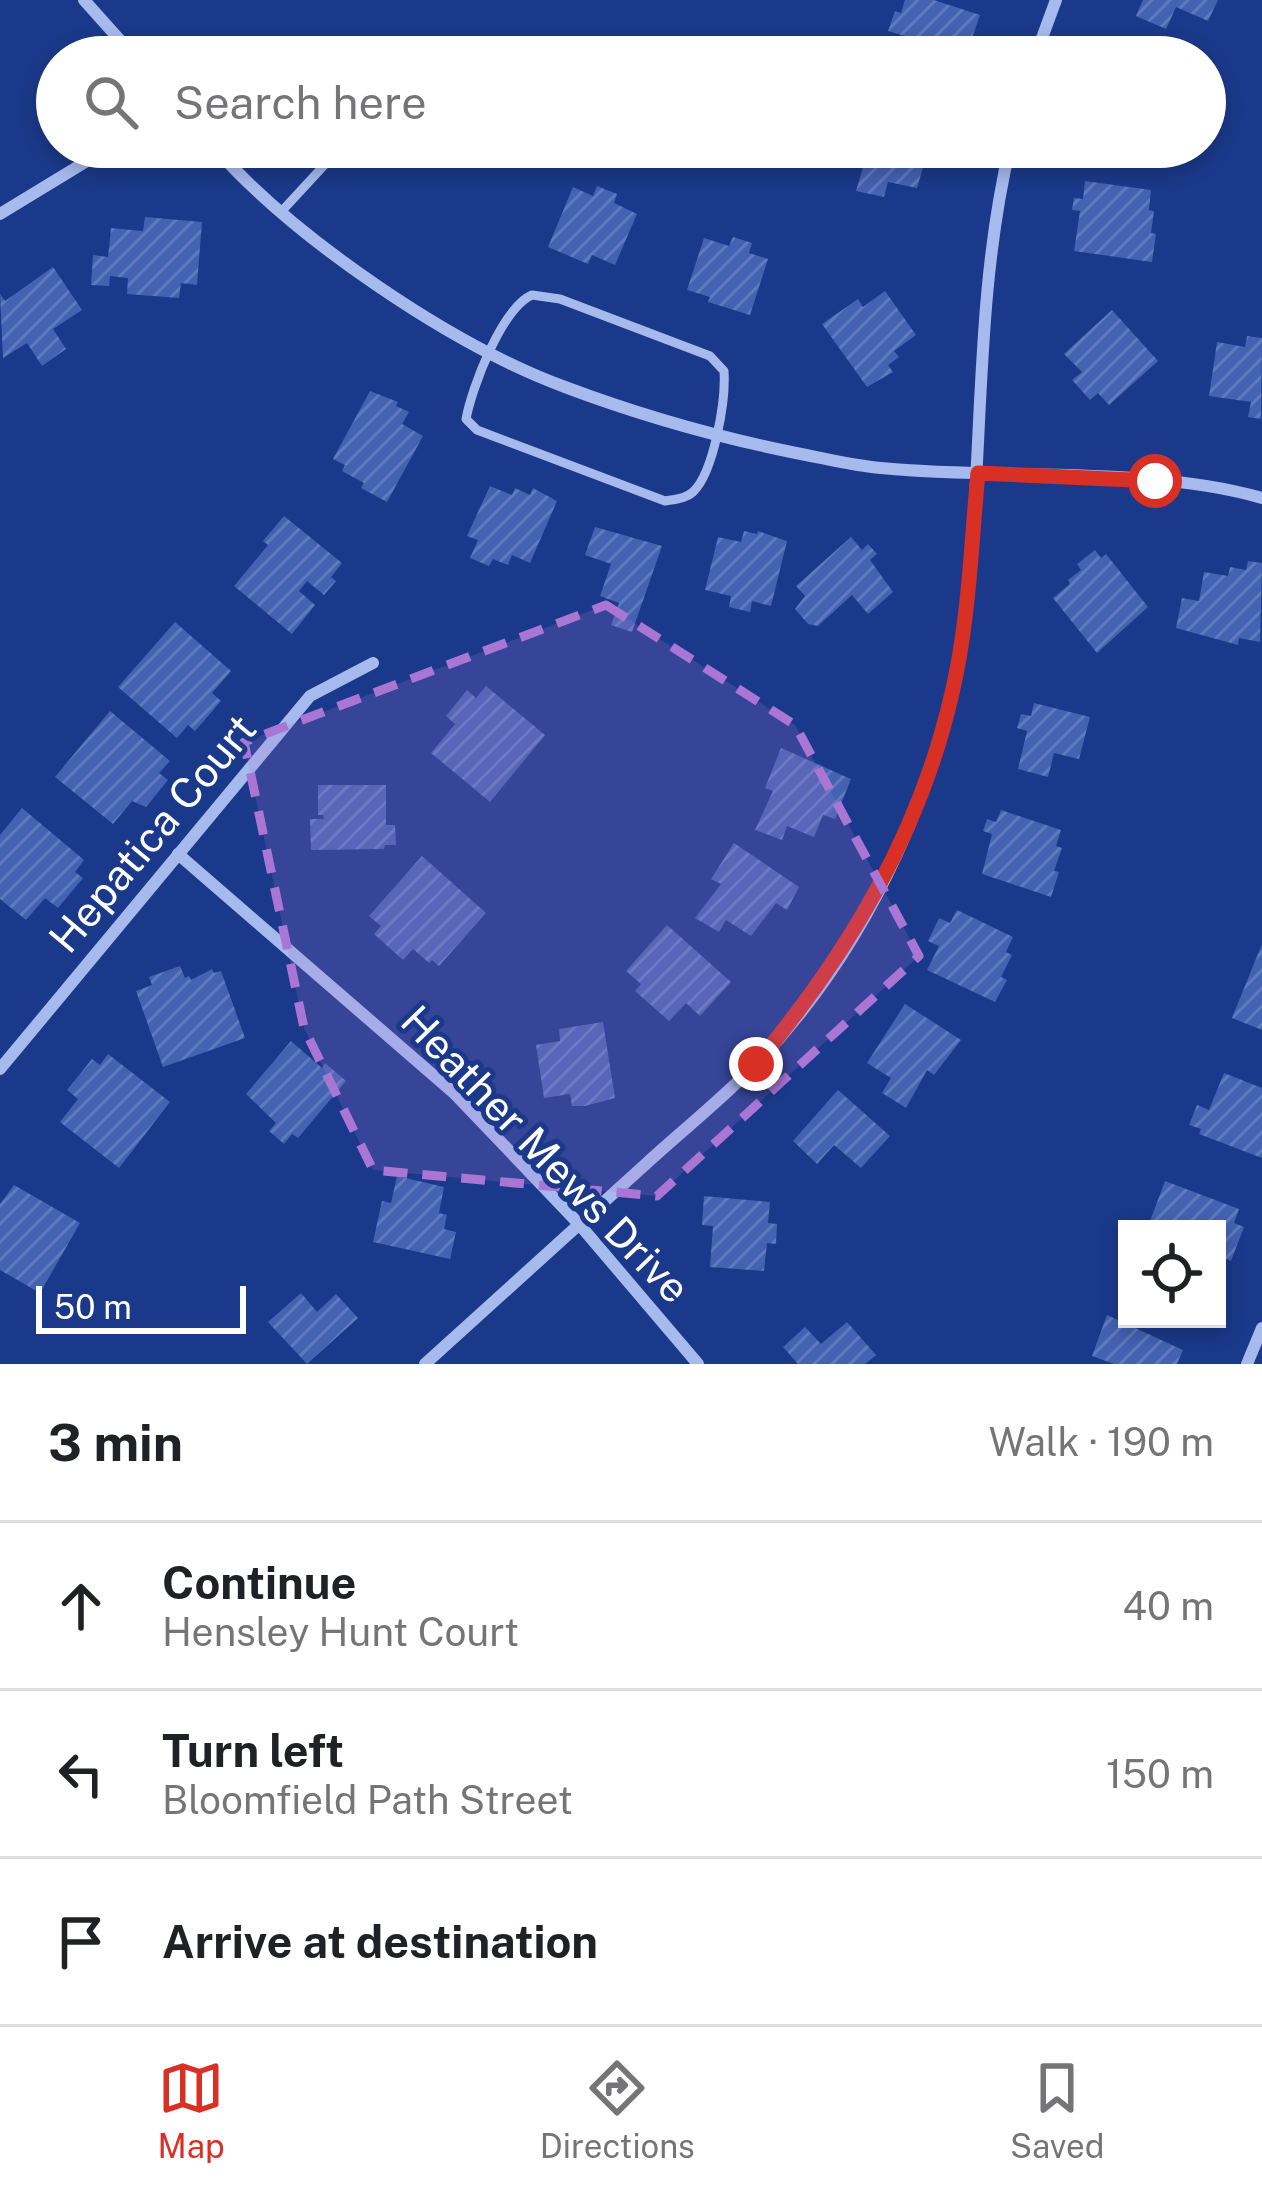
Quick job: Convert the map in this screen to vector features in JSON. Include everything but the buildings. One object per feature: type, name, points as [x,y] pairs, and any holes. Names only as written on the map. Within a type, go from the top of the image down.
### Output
[{"type":"street","points":[[84,0],[116,36]]},
{"type":"street","points":[[1043,36],[1056,0]]},
{"type":"street","points":[[0,214],[76,168]]},
{"type":"street","points":[[236,168],[339,259],[438,323],[560,386],[716,437],[879,468],[1155,481],[1262,497]]},
{"type":"street","points":[[425,1364],[756,1064],[839,957],[905,836],[932,771],[953,690],[978,473],[988,292],[1007,168]]},
{"type":"street","name":"Hepatica Court","points":[[0,1069],[310,696],[373,663]]},
{"type":"street","name":"Heather Mews Drive","points":[[178,854],[455,1094],[579,1224],[698,1364]]},
{"type":"street","points":[[1247,1364],[1262,1328]]},
{"type":"lane","points":[[281,212],[322,168]]},
{"type":"lane","points":[[532,295],[560,299],[710,356],[724,371],[725,390],[716,437],[698,488],[688,497],[665,501],[477,430],[466,419],[491,351],[513,309],[532,295]]},
{"type":"highlighted area","points":[[606,605],[795,725],[919,956],[657,1196],[373,1170],[304,1028],[244,742]]},
{"type":"route","points":[[756,1064],[839,957],[905,836],[932,771],[953,690],[978,473],[1155,481]]}]
